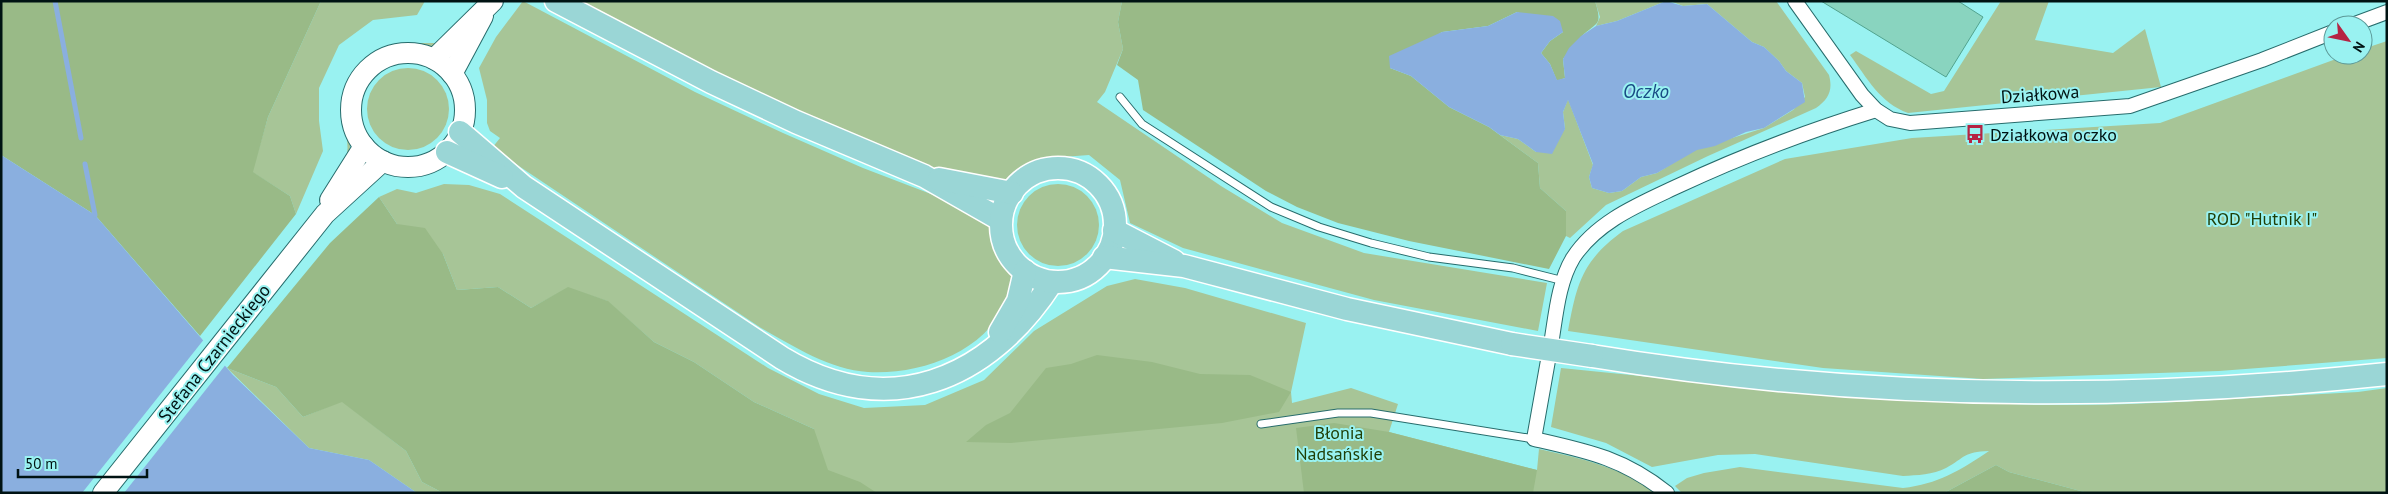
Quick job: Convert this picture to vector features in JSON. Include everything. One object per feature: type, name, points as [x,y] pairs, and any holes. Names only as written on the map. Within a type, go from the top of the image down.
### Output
[{"type":"main road","points":[[556,1],[711,82],[796,122],[924,176],[1002,220]]},
{"type":"main road","points":[[460,132],[524,187],[782,358],[821,378],[862,389],[904,388],[945,377],[968,365],[1025,318],[1052,282]]},
{"type":"main road","points":[[447,152],[524,187]]},
{"type":"main road","points":[[1055,168],[1077,172],[1090,179],[1105,195],[1113,215],[1114,230],[1111,244],[1104,257],[1096,267],[1084,275],[1065,281],[1052,282],[1038,278],[1025,271],[1011,257],[1001,233],[1005,206],[1012,193],[1022,182],[1041,171],[1055,168]]},
{"type":"main road","points":[[924,176],[986,190],[1012,193]]},
{"type":"main road","points":[[1114,230],[1184,266]]},
{"type":"main road","points":[[1104,257],[1184,266],[1346,309],[1512,344],[1769,379],[1868,386],[1986,391],[2091,392],[2214,388],[2387,374]]},
{"type":"main road","points":[[988,350],[1015,308],[1025,271]]},
{"type":"street","name":"Działkowa","points":[[1795,1],[1862,95],[1876,110],[1890,118],[1910,123],[2130,106],[2262,60],[2323,36]]},
{"type":"street","points":[[434,59],[466,26],[490,6]]},
{"type":"street","points":[[452,74],[490,6]]},
{"type":"street","points":[[2373,17],[2387,12]]},
{"type":"street","points":[[415,53],[434,59],[452,74],[460,87],[464,102],[464,118],[460,132],[447,152],[433,162],[399,167],[382,162],[364,146],[354,130],[350,110],[354,91],[363,74],[378,62],[396,54],[415,53]]},
{"type":"street","points":[[1667,493],[1639,472],[1611,458],[1534,439],[1557,310],[1564,281],[1573,259],[1587,241],[1606,224],[1628,210],[1714,169],[1802,135],[1876,110]]},
{"type":"street","name":"Stefana Czarnieckiego","points":[[325,214],[332,195],[364,146]]},
{"type":"street","name":"Stefana Czarnieckiego","points":[[103,493],[325,214],[382,162]]},
{"type":"lane","points":[[1120,97],[1142,124],[1271,207],[1319,227],[1429,256],[1513,268],[1564,281]]},
{"type":"lane","points":[[1261,424],[1338,412],[1372,412],[1534,439]]},
{"type":"green space","points":[[1,1],[321,1],[268,117],[253,172],[290,196],[296,214],[200,336],[95,215],[1,155]]},
{"type":"green space","points":[[321,1],[425,1],[417,15],[373,20],[339,45],[319,88],[319,121],[323,151],[296,214],[290,196],[252,172],[268,117]]},
{"type":"green space","points":[[523,1],[695,92],[783,133],[863,168],[978,212],[991,230],[1013,281],[1011,292],[996,320],[966,348],[928,365],[888,372],[868,372],[840,367],[812,356],[761,328],[492,148],[500,138],[490,131],[487,123],[487,100],[479,68],[496,37]]},
{"type":"green space","points":[[560,1],[1122,1],[1118,22],[1123,49],[1105,92],[1097,102],[1221,186],[1282,223],[1364,253],[1547,283],[1538,331],[1374,300],[1183,248],[1130,223],[1120,180],[1089,155],[1062,157],[1055,169],[1034,174],[1016,187],[924,176]]},
{"type":"green space","points":[[1122,1],[1595,1],[1598,15],[1597,23],[1578,39],[1563,59],[1565,78],[1557,81],[1550,64],[1541,53],[1550,41],[1563,32],[1517,12],[1488,26],[1442,32],[1390,68],[1411,76],[1449,107],[1489,127],[1538,163],[1540,188],[1566,211],[1566,236],[1549,269],[1409,241],[1338,223],[1297,207],[1266,191],[1143,110],[1138,80],[1117,65],[1123,49],[1118,22]]},
{"type":"green space","points":[[1595,1],[1666,1],[1617,21],[1596,26],[1600,17]]},
{"type":"green space","points":[[1670,1],[1776,1],[1829,75],[1829,94],[1816,108],[1708,156],[1606,205],[1570,238],[1566,236],[1566,211],[1540,188],[1538,163],[1500,135],[1518,139],[1536,152],[1565,129],[1563,112],[1568,99],[1593,165],[1589,177],[1592,188],[1609,193],[1622,191],[1641,177],[1657,173],[1694,150],[1764,128],[1793,110],[1805,97],[1802,83],[1786,71],[1779,61],[1764,47],[1752,42],[1707,4],[1683,6]]},
{"type":"green space","points":[[2001,1],[2049,1],[2035,40],[2113,53],[2145,29],[2161,87],[1908,113],[1898,109],[1875,89],[1850,55],[1856,51],[1931,94],[1944,91]]},
{"type":"green space","name":"ROD \"Hutnik I\"","points":[[2387,41],[2387,358],[2219,371],[1983,379],[1823,368],[1568,331],[1575,299],[1584,274],[1590,263],[1609,242],[1623,231],[1785,159],[1912,138],[2160,123],[2323,64],[2373,65],[2373,46]]},
{"type":"green space","points":[[404,43],[436,43],[434,47],[401,46],[385,50],[366,61],[358,69],[351,78],[344,99],[350,144],[349,155],[347,154],[348,148],[341,109],[342,96],[346,84],[352,73],[369,56],[380,49]]},
{"type":"green space","points":[[408,68],[424,71],[437,80],[446,93],[449,109],[446,125],[437,138],[424,147],[408,150],[392,147],[379,138],[370,125],[367,109],[370,93],[379,80],[392,71]]},
{"type":"green space","name":"Błonia Nadsańskie","points":[[444,184],[469,185],[500,194],[768,368],[819,394],[864,408],[925,405],[984,380],[1034,331],[1107,286],[1135,279],[1185,288],[1306,323],[1291,392],[1292,403],[1351,388],[1398,404],[1389,432],[1537,470],[1539,449],[1554,452],[1585,460],[1629,476],[1656,493],[614,493],[814,429],[754,402],[694,362],[654,342],[607,301],[568,288],[531,308],[498,287],[457,290],[443,254],[397,224],[379,197],[397,189],[416,193]]},
{"type":"green space","points":[[1058,184],[1074,187],[1087,196],[1096,209],[1099,225],[1096,241],[1087,254],[1074,263],[1058,266],[1042,263],[1029,254],[1020,241],[1017,225],[1020,209],[1029,196],[1042,187]]},
{"type":"green space","points":[[379,197],[397,224],[425,228],[443,254],[457,290],[498,287],[531,308],[568,287],[608,301],[654,342],[694,362],[754,402],[814,429],[828,470],[860,482],[877,493],[443,493],[422,482],[406,451],[342,402],[303,417],[276,387],[227,368],[330,243]]},
{"type":"green space","points":[[1097,355],[1152,362],[1200,374],[1250,375],[1291,392],[1279,412],[1222,423],[1011,443],[966,442],[986,425],[1010,413],[1046,368],[1071,364]]},
{"type":"green space","points":[[227,368],[276,387],[303,417],[342,401],[406,451],[422,482],[443,493],[417,493],[369,460],[309,448]]},
{"type":"green space","points":[[1561,368],[1866,396],[2049,405],[2204,401],[2358,392],[2387,388],[2387,493],[2088,493],[2009,472],[1996,465],[1944,493],[1682,493],[1675,486],[1687,478],[1740,467],[1903,488],[1948,476],[1989,451],[1969,454],[1936,472],[1903,476],[1755,454],[1718,455],[1652,467],[1606,443],[1551,427]]},
{"type":"green space","name":"Błonia Nadsańskie","points":[[1334,423],[1389,432],[1537,470],[1533,493],[1304,493],[1296,428]]},
{"type":"green space","points":[[1996,465],[2009,472],[2088,493],[1944,493]]},
{"type":"water","name":"Oczko","points":[[1666,1],[1683,6],[1707,4],[1752,42],[1764,47],[1779,61],[1786,71],[1802,83],[1805,102],[1764,128],[1746,132],[1715,146],[1697,150],[1657,173],[1641,177],[1622,191],[1609,193],[1592,188],[1589,177],[1593,164],[1568,100],[1563,112],[1565,129],[1552,154],[1536,152],[1518,139],[1500,135],[1489,127],[1449,107],[1411,76],[1390,68],[1389,56],[1442,32],[1488,26],[1517,12],[1553,16],[1560,21],[1563,32],[1550,41],[1541,53],[1550,64],[1557,80],[1565,78],[1563,59],[1569,48],[1581,36],[1596,26],[1617,21]]},
{"type":"water","points":[[1,155],[95,215],[233,375],[309,448],[369,460],[417,493],[1,493]]},
{"type":"pier","points":[[205,338],[227,363],[124,493],[82,493]]},
{"type":"building","points":[[1821,1],[1958,1],[1983,17],[1946,77]]},
{"type":"waterway","points":[[55,1],[81,138]]},
{"type":"waterway","points":[[85,164],[95,215]]},
{"type":"place","name":"Działkowa oczko","points":[[1975,134]]}]
